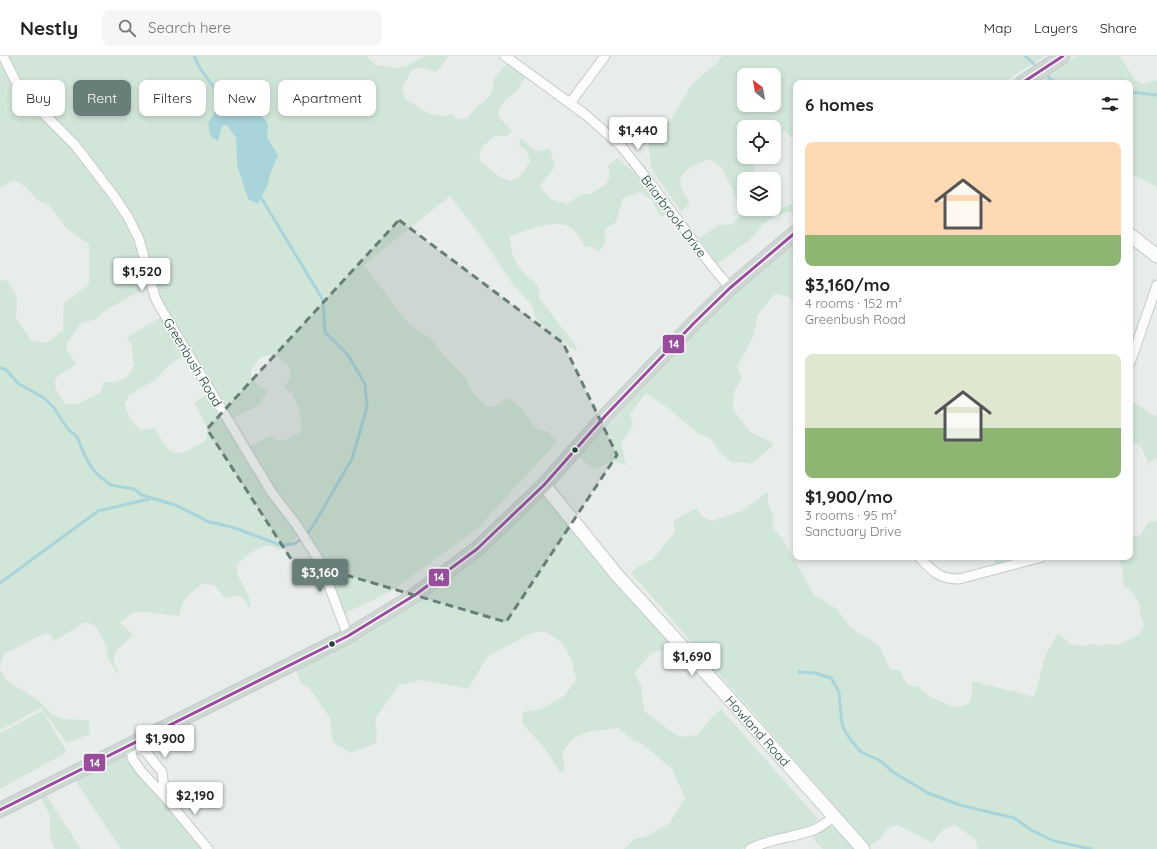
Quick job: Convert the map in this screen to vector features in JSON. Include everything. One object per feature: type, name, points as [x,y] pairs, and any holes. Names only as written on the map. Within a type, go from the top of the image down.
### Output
[{"type":"main road","points":[[1027,80],[1063,56]]},
{"type":"main road","points":[[0,810],[348,636],[415,595],[477,550],[544,485],[606,415],[730,288],[793,235]]},
{"type":"street","name":"Greenbush Road","points":[[3,56],[16,82],[23,92],[75,145],[115,197],[128,217],[139,239],[155,297],[160,308],[272,493],[296,524],[322,567],[348,636]]},
{"type":"street","name":"Briarbrook Drive","points":[[505,56],[586,115],[621,146],[652,184],[704,256],[730,288]]},
{"type":"street","points":[[570,103],[605,56]]},
{"type":"street","points":[[1133,237],[1157,256]]},
{"type":"street","points":[[1133,354],[1157,285]]},
{"type":"street","name":"Howland Road","points":[[544,485],[617,575],[863,849]]},
{"type":"street","points":[[922,560],[939,576],[949,579],[959,579],[1031,560]]},
{"type":"street","points":[[131,744],[132,758],[141,771],[165,797],[208,849]]},
{"type":"street","points":[[131,744],[146,752],[162,772],[165,797]]},
{"type":"street","points":[[750,849],[768,841],[817,828],[834,817]]},
{"type":"highlighted area","points":[[399,220],[563,343],[617,455],[506,622],[291,559],[207,429]]},
{"type":"green space","points":[[0,56],[366,56],[376,65],[396,68],[406,66],[426,56],[449,56],[436,72],[422,67],[412,70],[402,88],[405,99],[427,112],[439,116],[451,114],[458,119],[467,119],[475,109],[490,96],[493,80],[510,60],[528,73],[517,91],[499,108],[499,117],[512,131],[507,136],[495,136],[486,144],[481,152],[480,161],[495,173],[507,180],[512,180],[518,178],[524,171],[530,161],[526,150],[519,145],[521,138],[536,151],[550,149],[555,167],[540,186],[551,199],[567,204],[582,194],[591,194],[606,184],[610,176],[608,166],[617,158],[637,175],[666,215],[660,216],[652,200],[641,192],[623,198],[616,222],[605,229],[605,243],[599,252],[592,247],[586,247],[570,227],[564,225],[556,224],[540,226],[510,236],[510,244],[514,259],[521,270],[533,280],[539,288],[539,298],[577,347],[575,351],[537,321],[531,304],[514,286],[480,235],[450,196],[364,265],[409,324],[430,338],[466,378],[468,385],[478,398],[489,407],[495,406],[508,398],[518,405],[534,425],[547,431],[557,442],[478,528],[390,592],[339,616],[318,560],[300,533],[286,548],[278,550],[274,547],[268,546],[259,548],[250,553],[237,565],[237,574],[249,596],[250,608],[243,598],[238,595],[225,598],[214,585],[202,584],[184,601],[179,616],[135,612],[120,622],[133,635],[115,652],[114,663],[118,672],[117,674],[107,656],[107,647],[97,628],[90,623],[84,623],[54,641],[51,635],[45,633],[4,654],[0,666],[0,280],[8,281],[17,297],[16,318],[31,340],[46,343],[63,331],[64,303],[89,284],[89,244],[67,229],[50,206],[37,200],[26,187],[14,180],[0,187]],"holes":[[[214,80],[270,80],[270,116],[262,116],[267,137],[278,155],[268,184],[258,204],[248,199],[237,165],[236,138],[227,125],[222,126],[221,116],[214,116]],[[149,286],[163,316],[127,337],[132,347],[134,364],[128,376],[110,383],[103,381],[103,387],[100,393],[77,404],[66,404],[57,390],[55,381],[62,373],[76,364],[67,350],[67,343],[81,323],[94,320],[106,310]],[[188,354],[210,392],[194,403],[207,427],[207,436],[204,442],[182,453],[175,453],[168,449],[154,428],[141,430],[131,420],[124,405],[129,395],[155,380],[171,363]],[[275,354],[288,365],[291,376],[284,387],[291,392],[298,405],[302,427],[299,433],[284,440],[278,441],[270,436],[245,449],[229,420],[260,405],[262,399],[268,392],[251,379],[251,370],[261,357]]]},
{"type":"green space","points":[[722,56],[1045,56],[1007,80],[793,80],[793,139],[784,130],[781,130],[781,120],[737,120],[737,164],[752,164],[756,172],[737,172],[737,200],[723,170],[715,162],[709,159],[694,166],[685,172],[680,181],[683,193],[690,203],[681,212],[651,168],[648,141],[670,121],[692,84],[718,62]]},
{"type":"green space","points":[[1077,56],[1120,56],[1135,80],[1143,84],[1157,80],[1157,187],[1133,175],[1133,80],[1041,80]]},
{"type":"green space","points":[[793,202],[793,216],[791,212],[781,214],[781,207]]},
{"type":"green space","points":[[740,216],[775,216],[767,221],[749,240],[717,264],[699,238],[719,225],[732,224]]},
{"type":"green space","points":[[793,244],[793,302],[790,297],[775,294],[758,314],[753,337],[737,367],[742,378],[734,392],[733,409],[750,432],[771,442],[773,446],[751,464],[741,462],[732,463],[719,452],[712,441],[707,437],[700,435],[665,406],[646,393],[630,414],[633,425],[621,444],[626,465],[612,461],[600,467],[592,468],[579,457],[700,327],[752,278]]},
{"type":"green space","points":[[1133,403],[1139,405],[1152,415],[1157,416],[1157,458],[1144,467],[1148,461],[1140,445],[1133,444]]},
{"type":"green space","points":[[539,488],[678,645],[651,653],[635,673],[642,688],[642,698],[645,712],[679,737],[697,735],[721,709],[818,819],[808,829],[781,834],[749,844],[742,849],[624,849],[635,839],[647,836],[670,823],[685,798],[672,769],[640,742],[635,742],[618,728],[588,732],[573,738],[562,753],[565,769],[561,773],[545,749],[522,723],[523,712],[541,709],[564,696],[576,680],[571,658],[561,642],[545,631],[531,633],[487,657],[468,689],[422,680],[399,685],[375,719],[377,735],[376,743],[351,753],[337,745],[332,740],[330,718],[310,689],[301,682],[295,668],[371,630],[425,595],[487,550],[516,522],[511,517]]},
{"type":"green space","points":[[768,492],[768,504],[773,515],[773,528],[783,539],[793,557],[793,560],[795,560],[814,595],[837,609],[850,627],[879,646],[890,669],[901,671],[902,676],[908,685],[919,687],[930,697],[958,707],[968,704],[972,695],[972,681],[1034,697],[1046,654],[1058,633],[1071,644],[1082,646],[1094,644],[1100,646],[1109,644],[1119,645],[1139,634],[1144,625],[1140,612],[1140,605],[1134,594],[1123,584],[1123,573],[1120,560],[1133,560],[1133,537],[1140,535],[1149,522],[1157,521],[1157,849],[978,849],[975,839],[955,825],[944,829],[932,843],[897,825],[887,828],[882,837],[870,846],[631,573],[638,566],[652,560],[675,532],[673,521],[697,508],[702,516],[711,521],[742,511]]},
{"type":"green space","points":[[994,560],[1040,560],[998,572]]},
{"type":"green space","points":[[0,669],[6,680],[38,700],[54,716],[64,719],[89,720],[90,734],[67,743],[41,708],[0,730]]},
{"type":"green space","points":[[42,711],[67,752],[0,789],[0,733]]},
{"type":"green space","points":[[126,747],[209,849],[121,849],[71,774]]},
{"type":"green space","points":[[42,789],[81,849],[55,849],[50,838],[50,815],[37,792]]},
{"type":"green space","points":[[827,827],[831,827],[839,831],[855,849],[823,849],[812,837]]},
{"type":"water","points":[[214,113],[214,116],[261,116],[268,124],[267,137],[278,155],[268,184],[258,204],[248,199],[237,165],[236,138],[227,125],[222,126],[218,141],[210,136],[208,123]]},
{"type":"waterway","points":[[194,56],[200,68],[214,88]]},
{"type":"waterway","points":[[1025,56],[1034,64]]},
{"type":"waterway","points":[[1048,76],[1051,80]]},
{"type":"waterway","points":[[1133,92],[1157,95]]},
{"type":"waterway","points":[[0,368],[5,369],[19,384],[44,398],[54,408],[67,428],[77,437],[92,468],[99,476],[111,485],[134,489],[142,495],[175,505],[206,521],[235,528],[280,545],[294,544],[306,536],[352,459],[367,407],[365,384],[348,355],[325,332],[323,300],[259,194]]},
{"type":"waterway","points":[[0,583],[98,511],[149,499]]},
{"type":"waterway","points":[[799,672],[815,673],[831,678],[839,693],[842,724],[850,739],[861,752],[879,760],[893,772],[928,793],[960,805],[1014,818],[1033,831],[1054,841],[1091,849]]},
{"type":"transit line","name":"14","points":[[1027,80],[1063,56]]},
{"type":"transit line","name":"14","points":[[0,810],[348,636],[415,595],[477,549],[544,485],[606,415],[694,323],[730,288],[793,235]]}]
